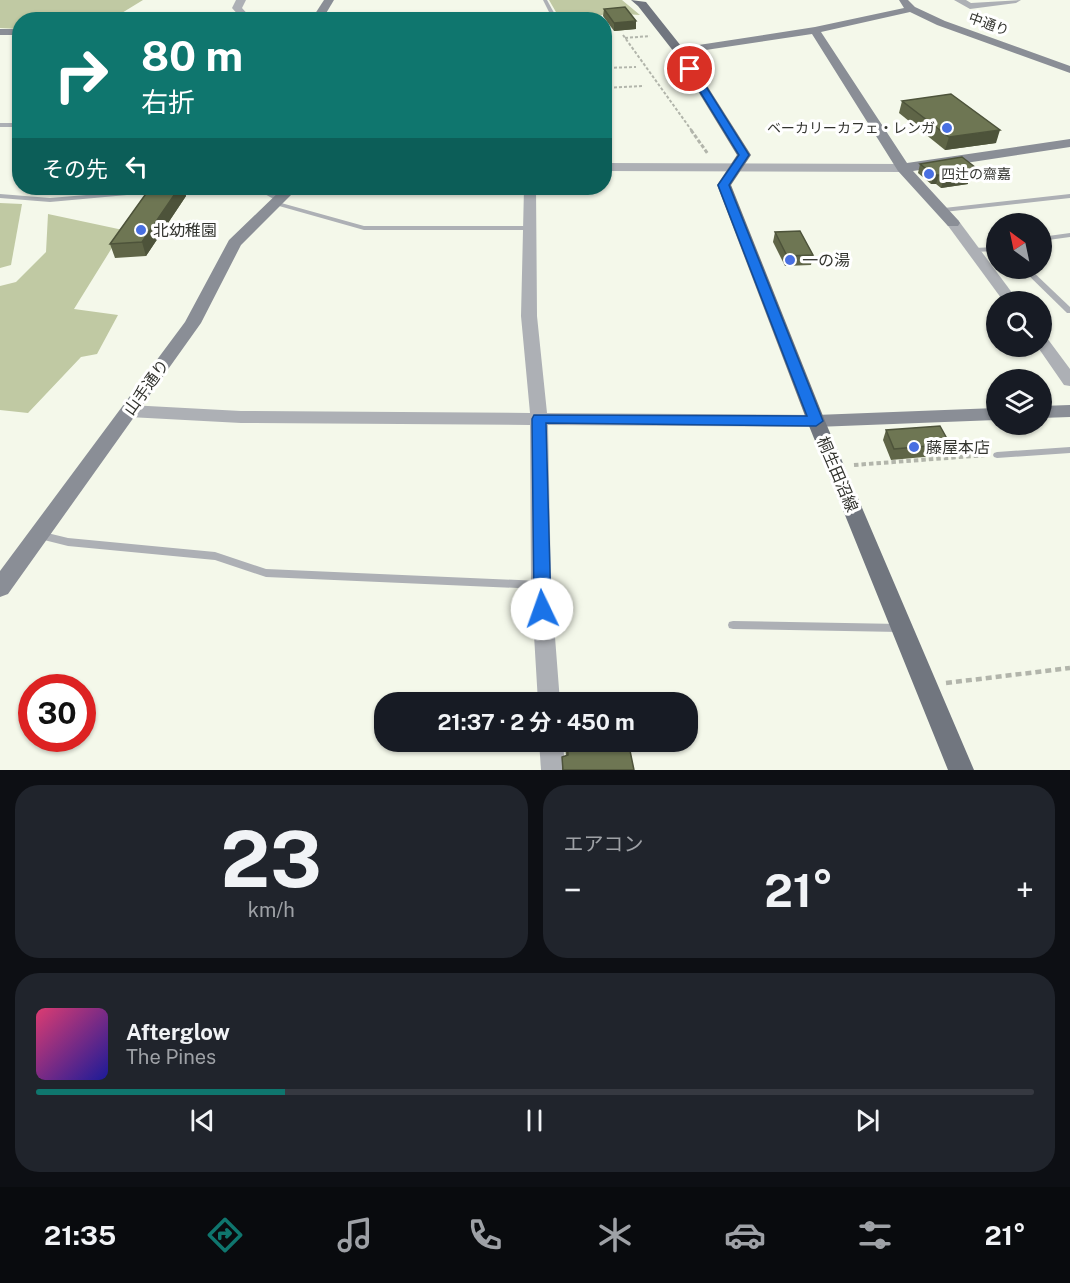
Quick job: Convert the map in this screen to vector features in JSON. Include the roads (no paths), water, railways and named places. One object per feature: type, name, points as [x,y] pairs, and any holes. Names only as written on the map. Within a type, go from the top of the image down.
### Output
[{"type":"main road","name":"桐生田沼線","points":[[636,0],[642,4],[679,51],[744,155],[724,185],[816,421],[961,770]]},
{"type":"street","name":"中通り","points":[[901,0],[911,9],[941,22],[1070,70]]},
{"type":"street","points":[[958,0],[970,6],[1016,0]]},
{"type":"street","points":[[679,51],[815,30],[911,9]]},
{"type":"street","points":[[815,30],[903,168],[944,210],[1004,291]]},
{"type":"street","points":[[612,167],[903,168],[1070,144]]},
{"type":"street","points":[[530,195],[529,316],[539,419],[541,585],[548,692]]},
{"type":"street","name":"山手通り","points":[[0,588],[193,323],[234,243],[281,196]]},
{"type":"street","points":[[1052,356],[1070,381]]},
{"type":"street","points":[[129,411],[241,417],[816,421],[986,414]]},
{"type":"street","points":[[1052,412],[1070,411]]},
{"type":"street","points":[[552,752],[553,770]]},
{"type":"lane","points":[[0,196],[50,200],[109,195]]},
{"type":"lane","points":[[944,210],[1070,195]]},
{"type":"lane","points":[[281,196],[364,228],[529,228]]},
{"type":"lane","points":[[1052,237],[1070,235]]},
{"type":"lane","points":[[974,249],[986,249]]},
{"type":"lane","points":[[1036,279],[1070,311]]},
{"type":"lane","points":[[997,455],[1070,450]]},
{"type":"lane","points":[[39,535],[68,542],[215,556],[266,573],[541,585]]},
{"type":"lane","points":[[733,625],[902,628]]},
{"type":"place","name":"ベーカリーカフェ・レンガ","points":[[947,128]]},
{"type":"place","name":"四辻の齋嘉","points":[[929,174]]},
{"type":"place","name":"北幼稚園","points":[[141,230]]},
{"type":"place","name":"一の湯","points":[[790,260]]},
{"type":"place","name":"藤屋本店","points":[[914,447]]}]
